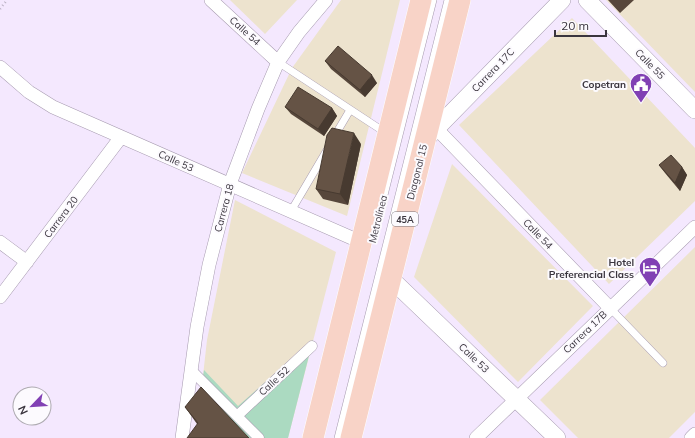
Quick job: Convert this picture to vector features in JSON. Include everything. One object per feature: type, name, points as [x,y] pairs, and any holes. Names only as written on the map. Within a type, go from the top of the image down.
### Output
[{"type":"main road","points":[[312,438],[368,235],[388,135],[421,0]]},
{"type":"main road","name":"Diagonal 15","points":[[351,438],[390,278],[431,130],[460,0]]},
{"type":"street","name":"Calle 54","points":[[211,0],[278,62]]},
{"type":"street","name":"Carrera 18","points":[[182,438],[197,327],[209,265],[230,184],[258,109],[278,62],[299,32],[326,0]]},
{"type":"street","name":"Carrera 17C","points":[[431,130],[562,0]]},
{"type":"street","name":"Calle 55","points":[[588,0],[695,110]]},
{"type":"street","name":"Calle 53","points":[[0,67],[40,101],[291,211],[368,235]]},
{"type":"street","name":"Calle 54","points":[[431,130],[610,308]]},
{"type":"street","name":"Carrera 20","points":[[0,297],[121,137]]},
{"type":"street","name":"Carrera 17B","points":[[476,438],[695,226]]},
{"type":"street","points":[[0,242],[27,262]]},
{"type":"street","name":"Calle 53","points":[[390,278],[557,438]]},
{"type":"street","name":"Calle 52","points":[[237,416],[312,346]]},
{"type":"street","points":[[191,370],[259,438]]},
{"type":"street","points":[[691,438],[695,434]]},
{"type":"lane","name":"Metrolínea","points":[[368,235],[433,0]]},
{"type":"lane","name":"Metrolínea","points":[[338,438],[448,0]]},
{"type":"lane","points":[[278,62],[388,135]]},
{"type":"lane","points":[[291,211],[350,110]]},
{"type":"lane","name":"Calle 54","points":[[610,308],[663,363]]},
{"type":"path","points":[[0,9],[6,0]]},
{"type":"shaded area","points":[[230,0],[297,0],[265,34]]},
{"type":"shaded area","points":[[341,0],[400,0],[347,216],[242,173],[292,68]]},
{"type":"shaded area","points":[[606,0],[695,0],[695,92]]},
{"type":"shaded area","points":[[572,18],[695,148],[695,201],[609,284],[459,125]]},
{"type":"shaded area","points":[[452,164],[593,306],[518,382],[414,277]]},
{"type":"shaded area","points":[[235,200],[336,252],[288,438],[196,438],[207,340]]},
{"type":"shaded area","points":[[695,247],[695,412],[669,438],[578,438],[540,400]]},
{"type":"green space","points":[[313,340],[288,438],[246,438],[201,390],[204,370],[238,406]]},
{"type":"building","points":[[338,46],[372,75],[360,90],[325,61]]},
{"type":"building","points":[[298,87],[332,108],[318,129],[285,107]]},
{"type":"building","points":[[332,128],[354,133],[340,194],[316,189],[327,135]]},
{"type":"building","points":[[671,155],[682,167],[675,183],[659,165]]},
{"type":"building","points":[[201,387],[249,438],[187,438],[198,423],[185,407]]},
{"type":"place","name":"Copetran","points":[[641,104]]},
{"type":"place","name":"Hotel Preferencial Class","points":[[650,288]]}]
